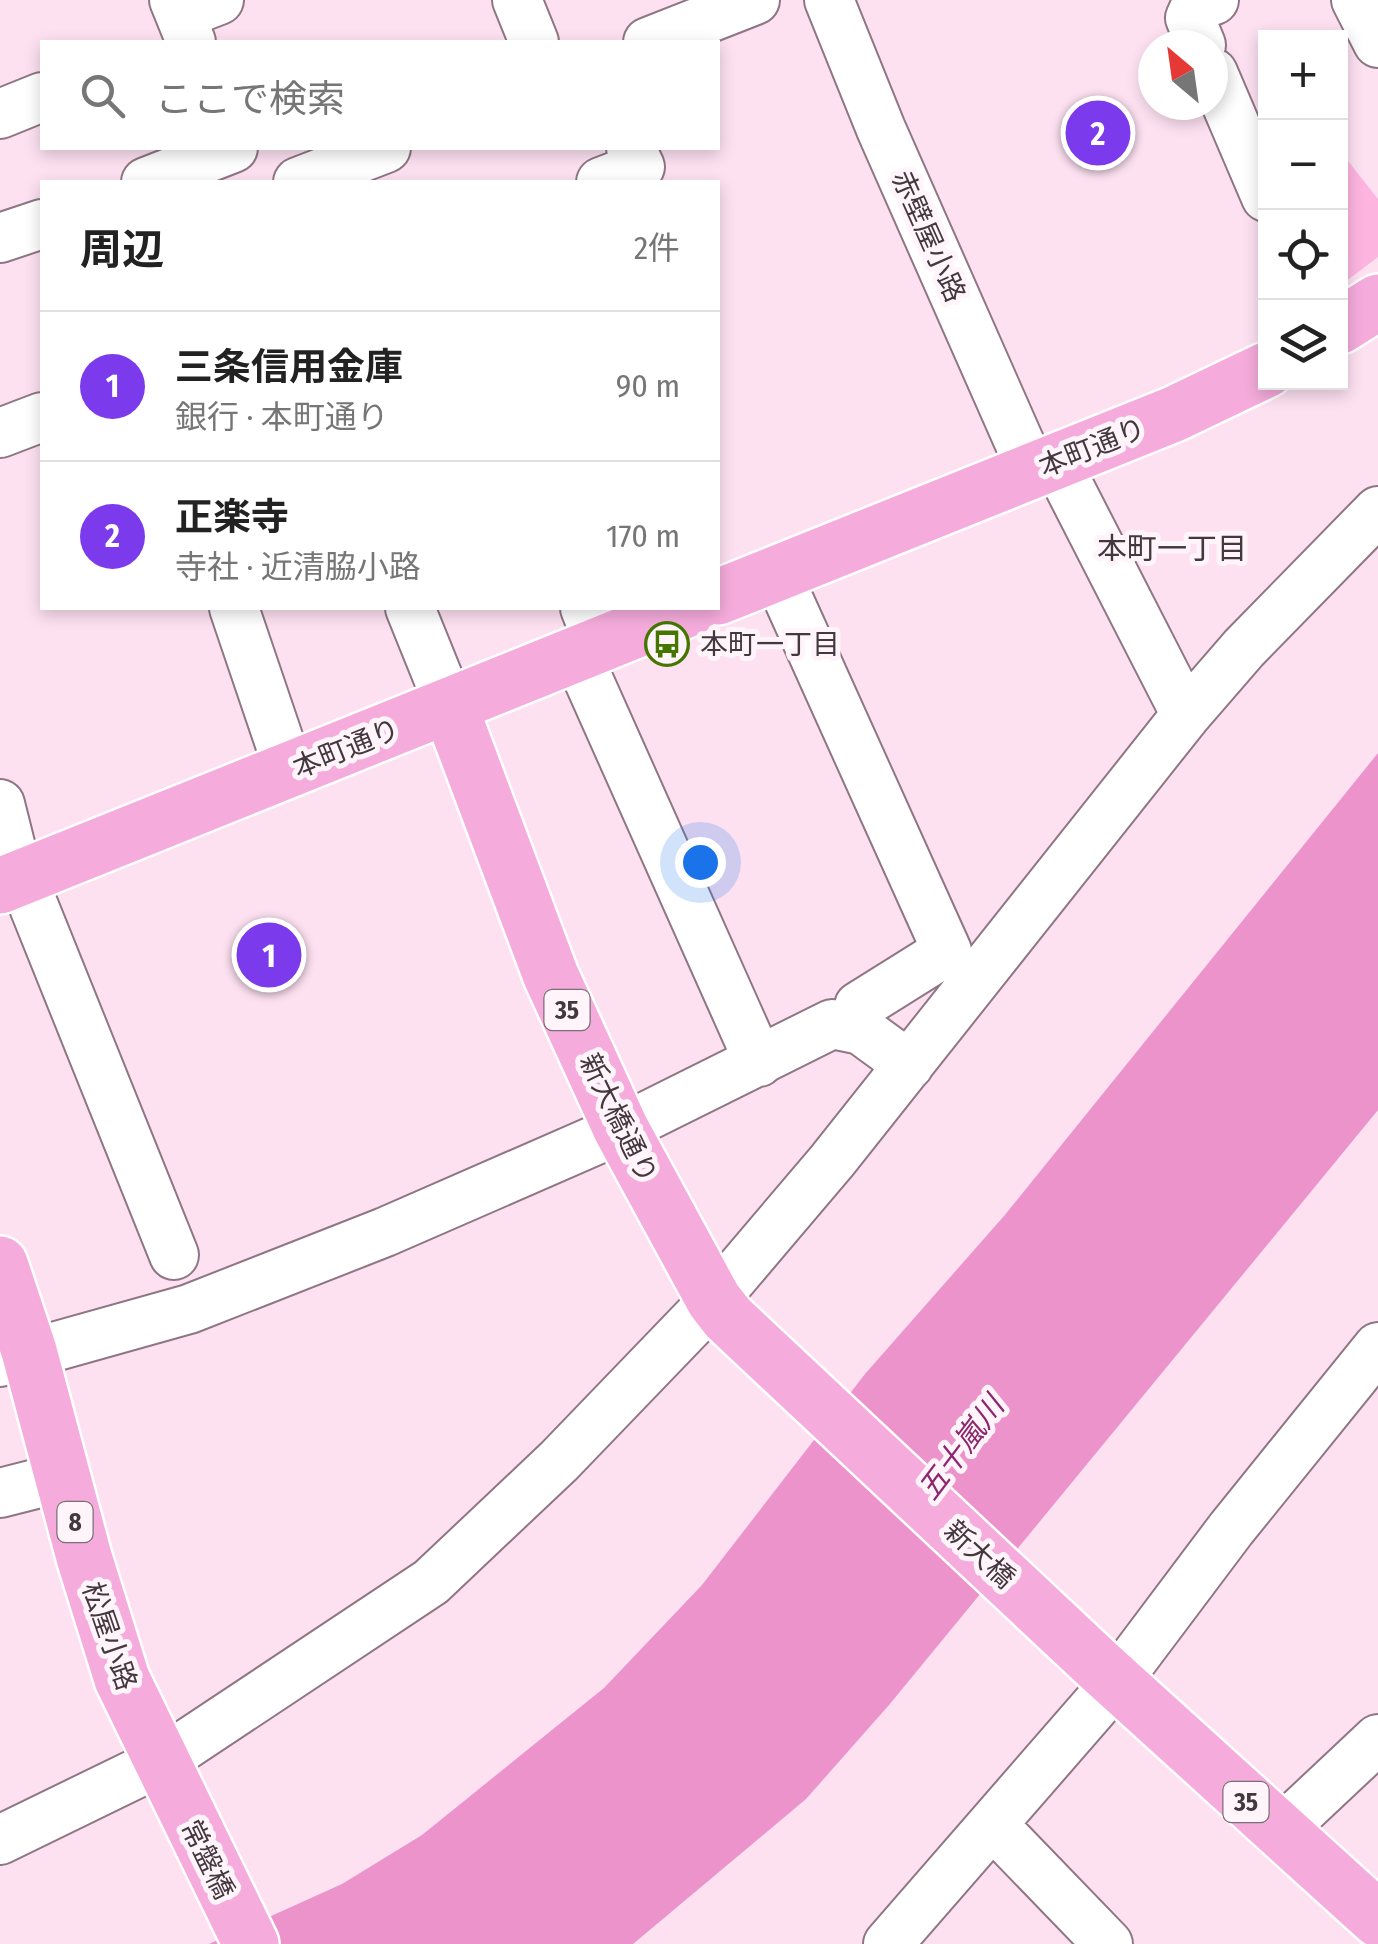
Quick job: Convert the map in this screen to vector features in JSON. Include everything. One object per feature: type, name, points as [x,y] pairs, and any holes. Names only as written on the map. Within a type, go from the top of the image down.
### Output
[{"type":"main road","points":[[1348,321],[1378,302]]},
{"type":"main road","name":"本町通り","points":[[720,591],[777,574],[1254,376]]},
{"type":"main road","name":"本町通り","points":[[11,881],[450,706],[587,634],[661,610]]},
{"type":"main road","name":"新大橋通り","points":[[450,706],[551,976],[621,1129],[721,1309]]},
{"type":"main road","name":"松屋小路","points":[[0,1264],[15,1357],[63,1477],[122,1679],[163,1768]]},
{"type":"main road","name":"新大橋","points":[[721,1309],[1107,1673]]},
{"type":"main road","name":"35","points":[[1107,1673],[1378,1919]]},
{"type":"main road","name":"常盤橋","points":[[163,1768],[251,1944]]},
{"type":"street","points":[[517,0],[533,40]]},
{"type":"street","points":[[653,40],[755,0]]},
{"type":"street","name":"赤壁屋小路","points":[[828,0],[881,129],[1044,466],[1186,714]]},
{"type":"street","points":[[1195,30],[1190,18],[1195,8],[1214,0]]},
{"type":"street","points":[[1356,0],[1378,43]]},
{"type":"street","points":[[0,114],[40,97]]},
{"type":"street","points":[[1228,108],[1258,178]]},
{"type":"street","points":[[151,180],[230,150]]},
{"type":"street","points":[[236,150],[251,180]]},
{"type":"street","points":[[303,180],[381,150]]},
{"type":"street","points":[[607,180],[640,167],[632,150]]},
{"type":"street","points":[[0,238],[40,225]]},
{"type":"street","points":[[0,434],[40,417]]},
{"type":"street","points":[[0,1840],[163,1768],[431,1582],[721,1309],[1186,714],[1244,648],[1378,511]]},
{"type":"street","points":[[777,574],[947,951],[859,1006],[862,1030]]},
{"type":"street","points":[[235,610],[289,770]]},
{"type":"street","points":[[411,610],[450,706]]},
{"type":"street","points":[[587,634],[759,1062]]},
{"type":"street","points":[[0,804],[12,852],[11,881],[174,1255]]},
{"type":"street","points":[[15,1357],[189,1308],[385,1232],[621,1129],[832,1024],[862,1030],[909,1064]]},
{"type":"street","points":[[888,1944],[994,1826],[1107,1673],[1377,1351]]},
{"type":"street","points":[[0,1493],[63,1477]]},
{"type":"street","points":[[1279,1832],[1378,1739]]},
{"type":"street","points":[[994,1826],[1108,1944]]},
{"type":"shaded area","points":[[1348,161],[1378,199],[1378,257],[1348,280]]},
{"type":"water","name":"五十嵐川","points":[[1378,753],[1378,1110],[889,1705],[806,1799],[633,1944],[209,1944],[342,1884],[422,1835],[604,1688],[702,1585],[865,1374],[1004,1216]]},
{"type":"place","name":"正楽寺","points":[[1098,133]]},
{"type":"place","name":"本町一丁目","points":[[667,644]]},
{"type":"place","name":"三条信用金庫","points":[[269,955]]},
{"type":"district","name":"本町一丁目","points":[[1172,549]]}]
